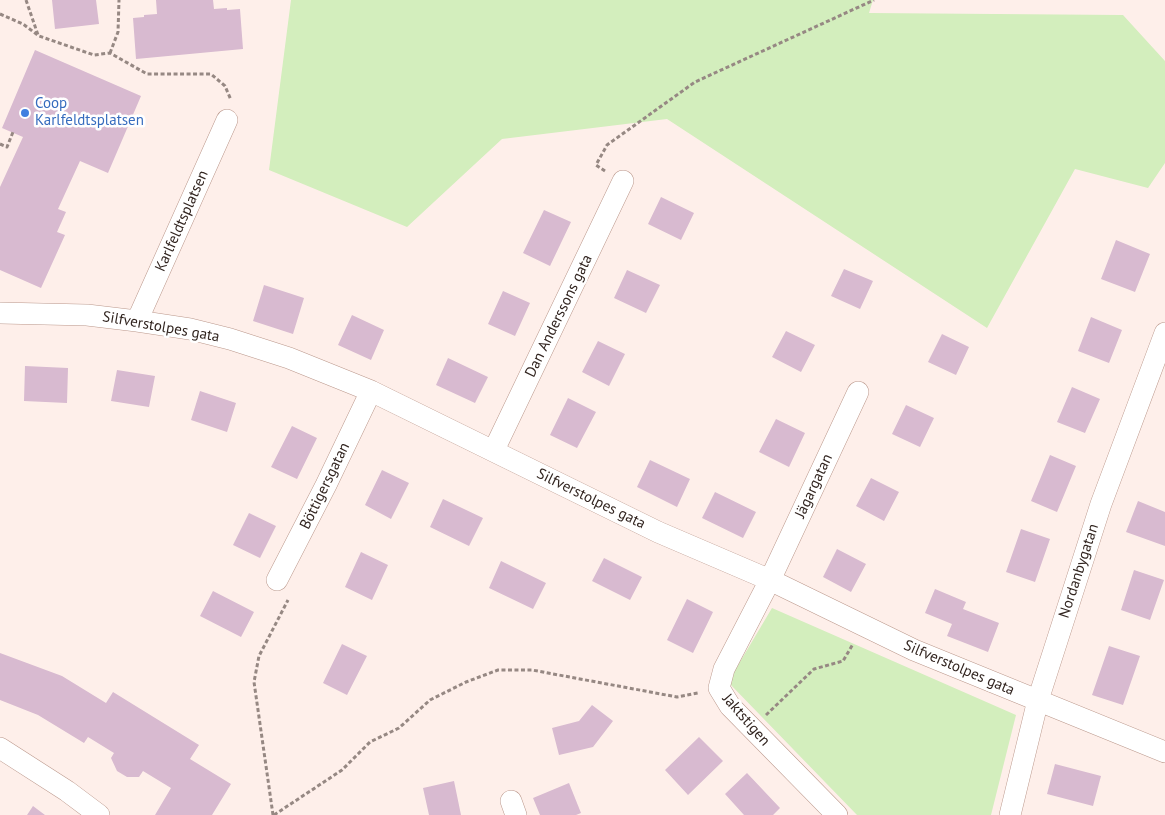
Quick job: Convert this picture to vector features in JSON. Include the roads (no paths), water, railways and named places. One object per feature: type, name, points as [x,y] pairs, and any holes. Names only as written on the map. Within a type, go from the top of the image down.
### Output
[{"type":"street","name":"Karlfeldtsplatsen","points":[[137,321],[227,120]]},
{"type":"street","name":"Dan Anderssons gata","points":[[494,450],[623,181]]},
{"type":"street","name":"Silfverstolpes gata","points":[[0,314],[87,315],[137,321],[230,339],[289,358],[371,391],[658,532],[770,580],[914,650],[1165,752]]},
{"type":"street","name":"Nordanbygatan","points":[[1010,815],[1038,700],[1101,504],[1159,368],[1165,333]]},
{"type":"street","name":"Böttigersgatan","points":[[283,588],[326,485],[371,391]]},
{"type":"street","name":"Jägargatan","points":[[770,580],[858,392]]},
{"type":"street","name":"Jaktstigen","points":[[770,580],[724,669],[719,688],[730,706],[837,815]]},
{"type":"street","points":[[0,748],[99,815]]},
{"type":"place","name":"Coop Karlfeldtsplatsen","points":[[25,113]]}]
